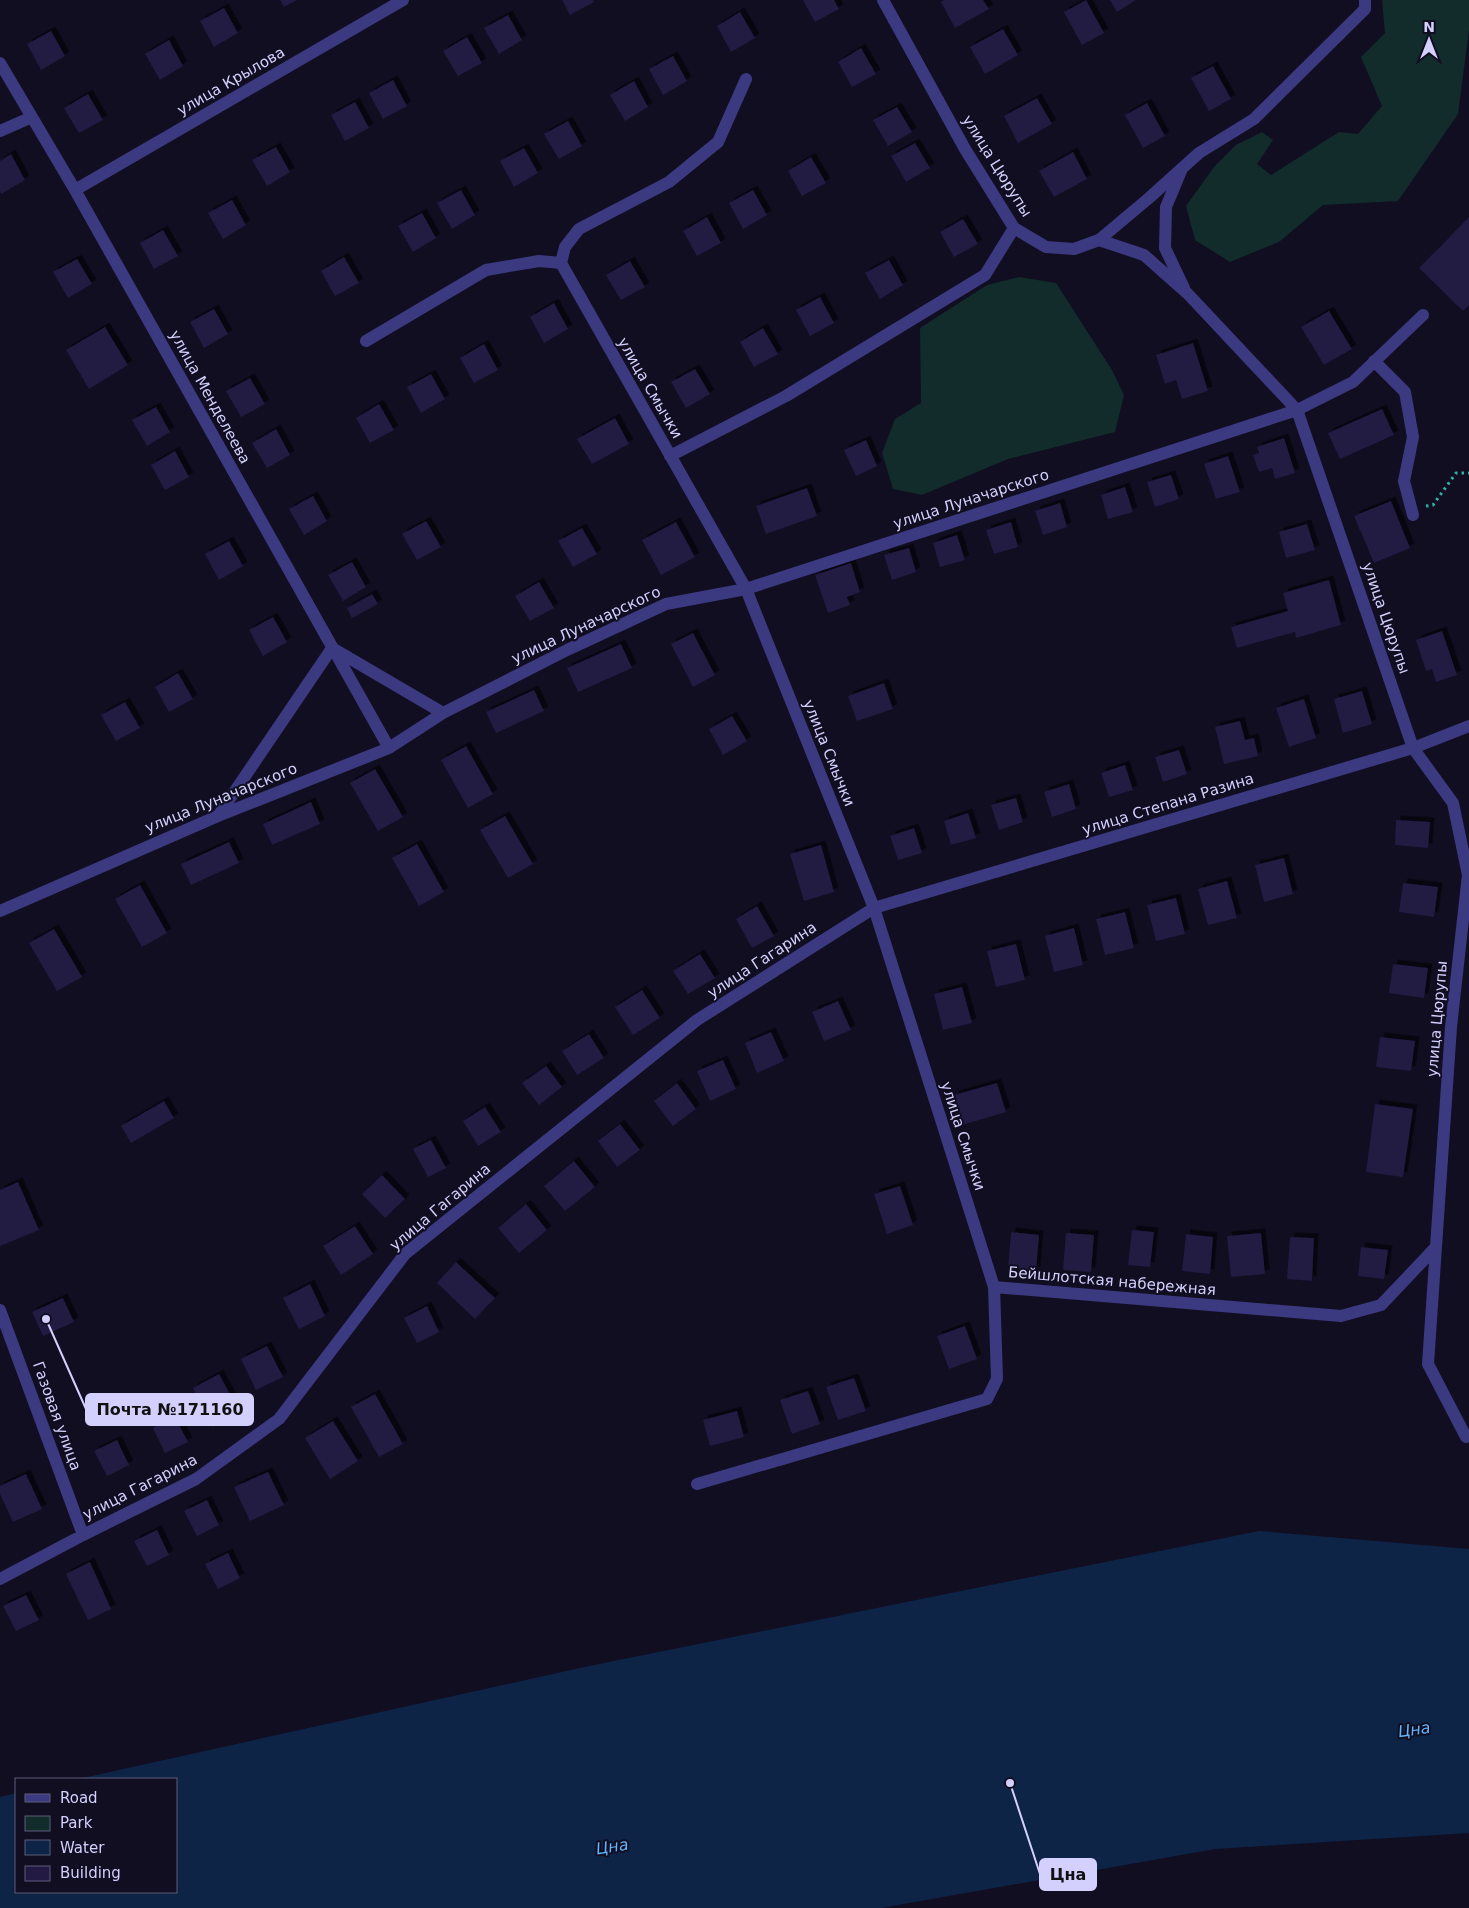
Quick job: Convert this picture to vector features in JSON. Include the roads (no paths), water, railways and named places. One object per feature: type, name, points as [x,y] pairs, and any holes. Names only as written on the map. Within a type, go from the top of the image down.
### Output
[{"type":"street","name":"улица Крылова","points":[[75,190],[403,0]]},
{"type":"street","name":"улица Цюрупы","points":[[883,0],[965,149],[1014,228],[1046,247],[1074,248],[1099,240],[1144,255],[1188,294],[1297,410],[1413,748],[1453,803],[1468,875],[1466,927],[1450,1028],[1428,1364],[1466,1437]]},
{"type":"street","points":[[1099,240],[1200,153],[1254,119],[1365,9],[1365,0]]},
{"type":"street","name":"улица Менделеева","points":[[0,63],[75,190],[388,748]]},
{"type":"street","points":[[366,341],[486,270],[538,261],[560,263],[565,247],[579,230],[669,182],[718,142],[746,79]]},
{"type":"street","points":[[0,131],[32,117]]},
{"type":"street","points":[[1184,166],[1166,207],[1165,248],[1188,294]]},
{"type":"street","points":[[670,456],[786,396],[985,275],[1014,228]]},
{"type":"street","name":"улица Смычки","points":[[560,263],[746,589],[874,908],[994,1287]]},
{"type":"street","name":"улица Луначарского","points":[[0,911],[218,816],[388,748],[443,713],[566,650],[666,604],[746,589],[1297,410],[1353,382],[1423,315]]},
{"type":"street","points":[[1374,361],[1405,392],[1413,437],[1404,481],[1412,512]]},
{"type":"street","points":[[218,816],[332,648],[443,713]]},
{"type":"street","name":"улица Степана Разина","points":[[874,908],[1413,748],[1469,726]]},
{"type":"street","name":"улица Гагарина","points":[[0,1579],[83,1534],[196,1479],[280,1419],[405,1254],[697,1020],[874,908]]},
{"type":"street","name":"Бейшлотская набережная","points":[[697,1484],[987,1399],[997,1380],[994,1287],[1341,1316],[1381,1305],[1436,1247]]},
{"type":"street","name":"Газовая улица","points":[[0,1310],[83,1534]]},
{"type":"water","points":[[1259,1531],[1469,1549],[1469,1833],[1215,1849],[881,1908],[0,1908],[0,1797],[15,1793],[15,1893],[178,1893],[178,1778],[83,1778],[589,1666]]},
{"type":"place","name":"Почта №171160","points":[[46,1319]]},
{"type":"place","name":"Цна","points":[[1010,1783]]}]
